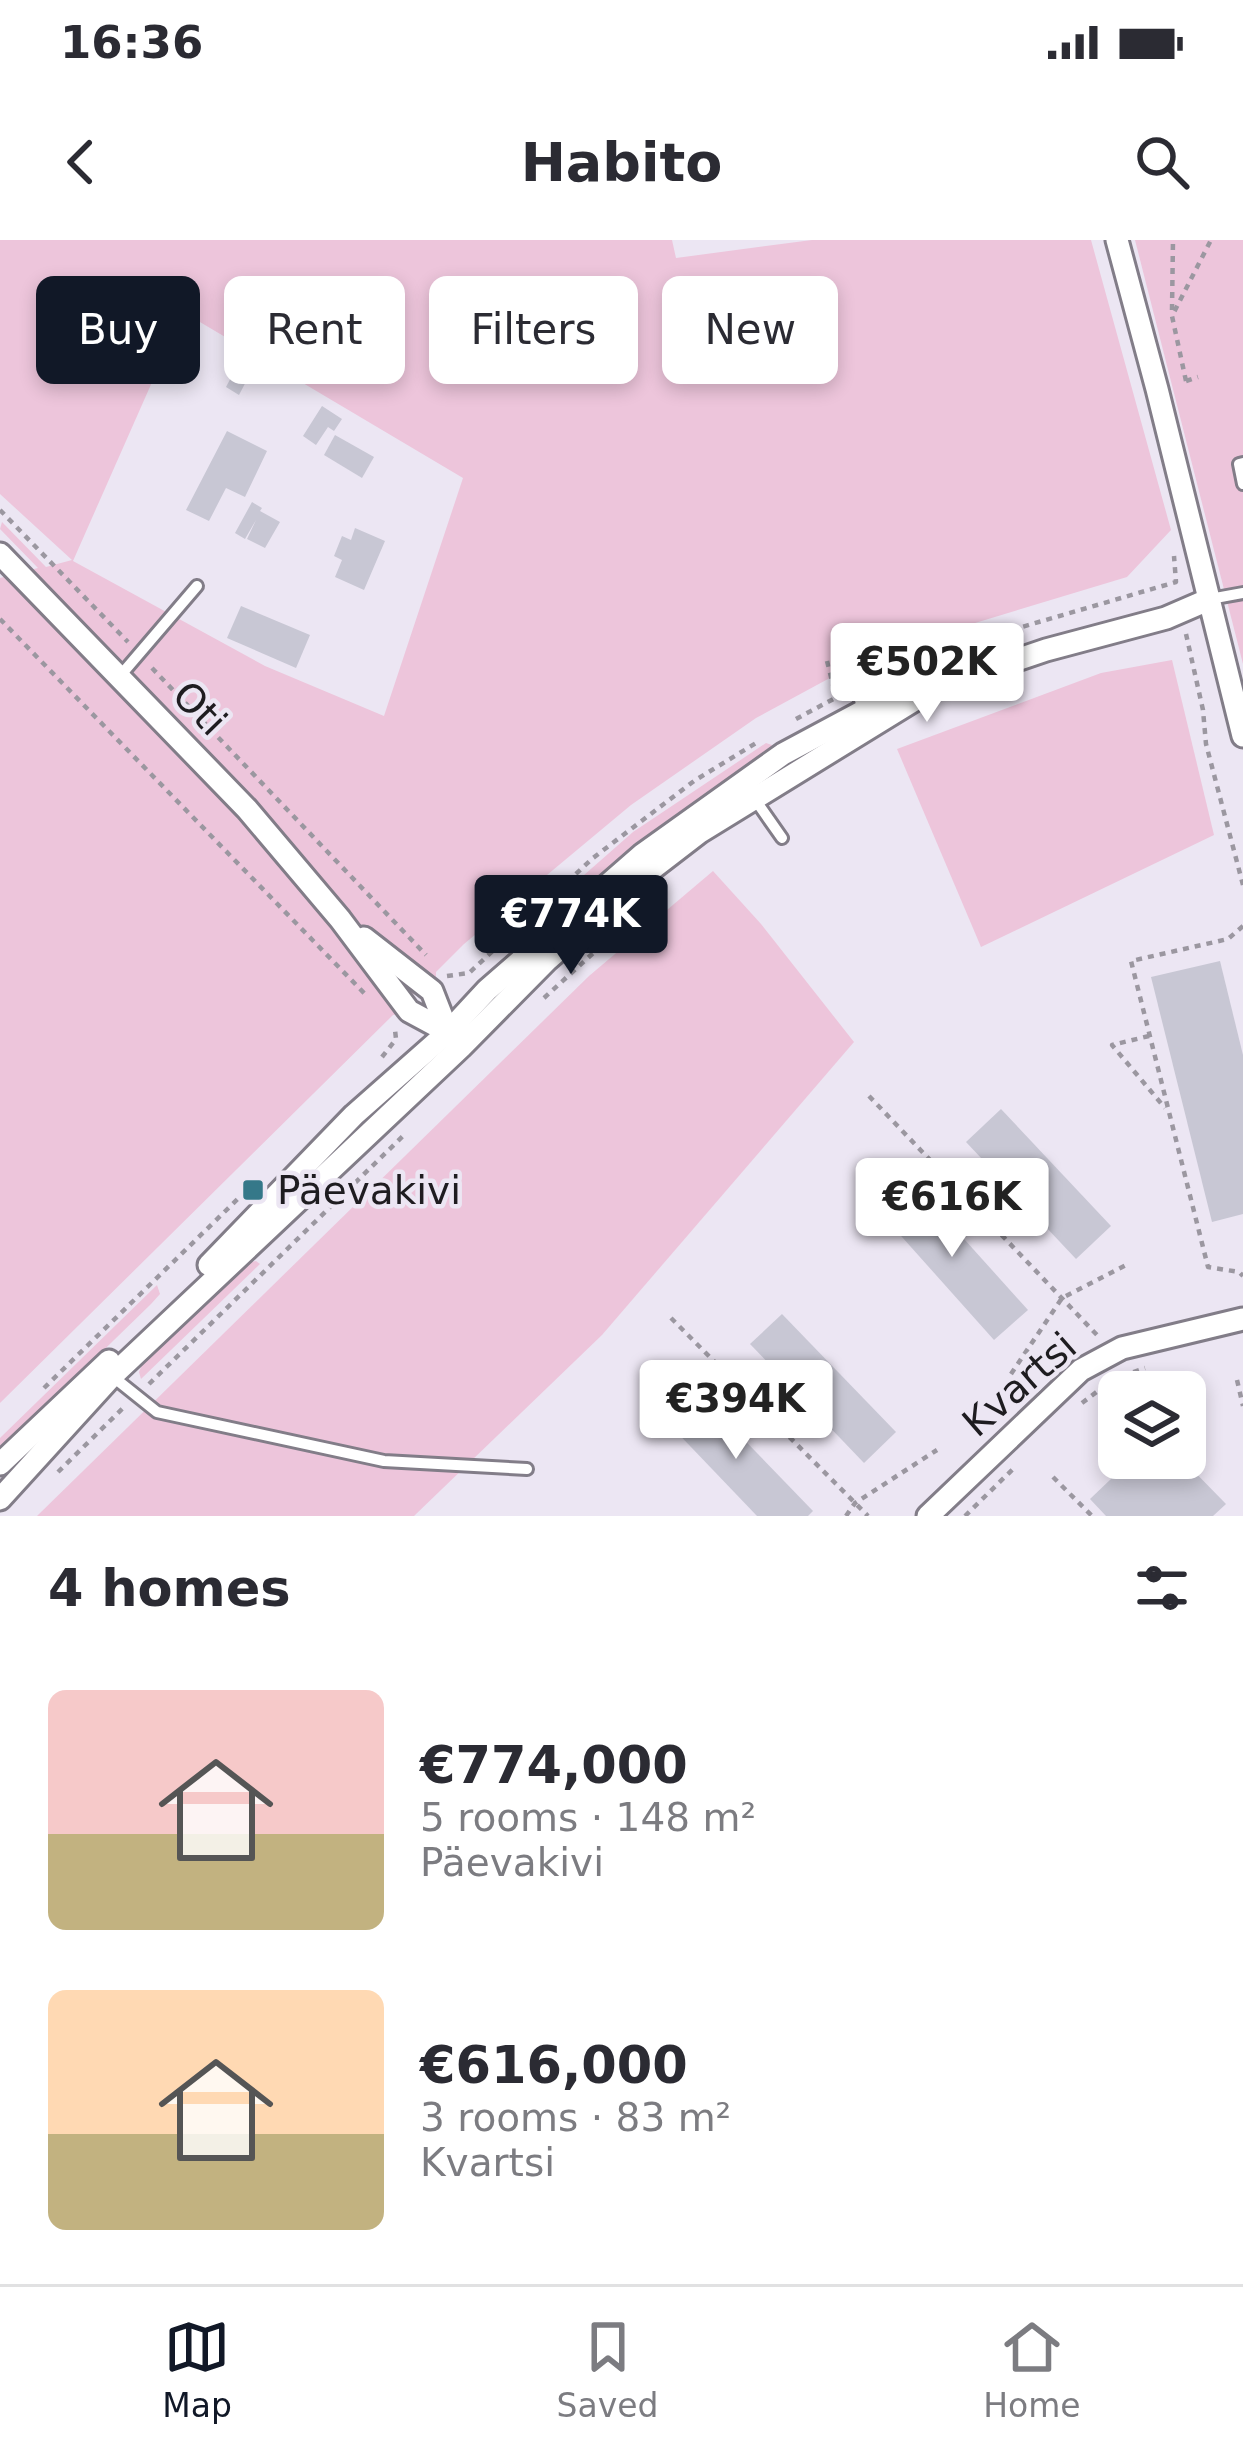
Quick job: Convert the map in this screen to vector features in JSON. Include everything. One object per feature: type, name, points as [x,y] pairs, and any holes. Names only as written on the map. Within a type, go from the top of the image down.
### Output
[{"type":"street","points":[[1117,240],[1243,736]]},
{"type":"street","name":"Oti","points":[[0,554],[247,808],[340,919],[432,991],[454,1040]]},
{"type":"street","points":[[0,1499],[112,1376],[454,1040],[487,990],[643,854],[783,754],[934,688],[1046,650],[1166,618],[1210,599]]},
{"type":"street","points":[[0,1464],[180,1294],[354,1115],[454,1040],[648,872],[866,718]]},
{"type":"street","name":"Kvartsi","points":[[928,1516],[1081,1370],[1122,1348],[1243,1319]]},
{"type":"lane","points":[[1243,463],[1239,464],[1243,484]]},
{"type":"lane","points":[[120,676],[197,586]]},
{"type":"lane","points":[[1210,599],[1243,593]]},
{"type":"lane","points":[[845,650],[866,718]]},
{"type":"lane","points":[[754,798],[782,838]]},
{"type":"lane","points":[[112,1376],[157,1412],[384,1461],[526,1468]]},
{"type":"path","points":[[1173,240],[1172,316],[1186,381]]},
{"type":"path","points":[[1172,316],[1210,240]]},
{"type":"path","points":[[0,510],[430,960]]},
{"type":"path","points":[[0,619],[378,1007]]},
{"type":"path","points":[[1218,637],[1187,638],[1206,744],[1243,885]]},
{"type":"path","points":[[827,662],[836,697]]},
{"type":"path","points":[[1243,926],[1228,939],[1131,961],[1208,1267],[1243,1276]]},
{"type":"path","points":[[534,1009],[609,939]]},
{"type":"path","points":[[1150,1036],[1112,1046],[1169,1112]]},
{"type":"path","points":[[868,1096],[1101,1339]]},
{"type":"path","points":[[46,1484],[405,1134]]},
{"type":"path","points":[[1011,1375],[1062,1298],[1126,1265]]},
{"type":"path","points":[[671,1318],[868,1516]]},
{"type":"path","points":[[1078,1406],[1114,1379],[1154,1364]]},
{"type":"path","points":[[1237,1380],[1243,1406]]},
{"type":"path","points":[[847,1516],[855,1503],[937,1450]]},
{"type":"path","points":[[965,1516],[1015,1467]]},
{"type":"path","points":[[1053,1477],[1091,1516]]},
{"type":"shaded area","points":[[0,240],[672,240],[676,258],[812,240],[1091,240],[1171,530],[1127,577],[876,653],[756,718],[631,805],[464,944],[436,972],[436,978],[432,976],[396,1011],[0,1403],[0,578],[38,568],[0,529],[2,522],[46,567],[72,560],[0,494]],"holes":[[[36,276],[200,276],[200,322],[224,336],[224,276],[405,276],[405,384],[304,384],[463,478],[384,716],[265,666],[73,561],[151,384],[36,384]]]},
{"type":"shaded area","points":[[1135,240],[1243,240],[1243,664]]},
{"type":"shaded area","points":[[1172,660],[1214,835],[981,947],[897,749],[1101,673]]},
{"type":"shaded area","points":[[766,743],[772,745],[768,751],[660,826],[573,896],[559,897],[633,832]]},
{"type":"shaded area","points":[[713,871],[854,1042],[602,1335],[414,1516],[37,1516],[589,976]]},
{"type":"shaded area","points":[[246,1263],[260,1264],[141,1379],[143,1362]]},
{"type":"shaded area","points":[[157,1285],[160,1294],[151,1304],[0,1446],[0,1438]]},
{"type":"building","points":[[228,384],[245,384],[239,395]]},
{"type":"building","points":[[322,406],[342,419],[334,431],[328,427],[316,445],[303,436]]},
{"type":"building","points":[[227,431],[267,451],[245,497],[226,488],[209,521],[186,510]]},
{"type":"building","points":[[335,435],[374,457],[362,478],[324,455]]},
{"type":"building","points":[[252,502],[280,522],[265,548],[247,539],[256,520],[245,539],[235,533]]},
{"type":"building","points":[[355,528],[385,541],[364,590],[335,577],[342,560],[334,556],[342,536],[351,540]]},
{"type":"building","points":[[241,606],[310,635],[296,668],[227,638]]},
{"type":"building","points":[[1220,961],[1243,1055],[1243,1214],[1212,1222],[1151,977]]},
{"type":"building","points":[[1001,1109],[1111,1226],[1076,1259],[966,1142]]},
{"type":"building","points":[[910,1179],[1028,1310],[994,1340],[877,1209]]},
{"type":"building","points":[[782,1314],[896,1432],[864,1463],[750,1344]]},
{"type":"building","points":[[699,1393],[813,1511],[808,1516],[757,1516],[668,1423]]},
{"type":"building","points":[[1111,1479],[1202,1479],[1226,1504],[1213,1516],[1106,1516],[1090,1499]]},
{"type":"place","name":"Päevakivi","points":[[253,1190]]}]
